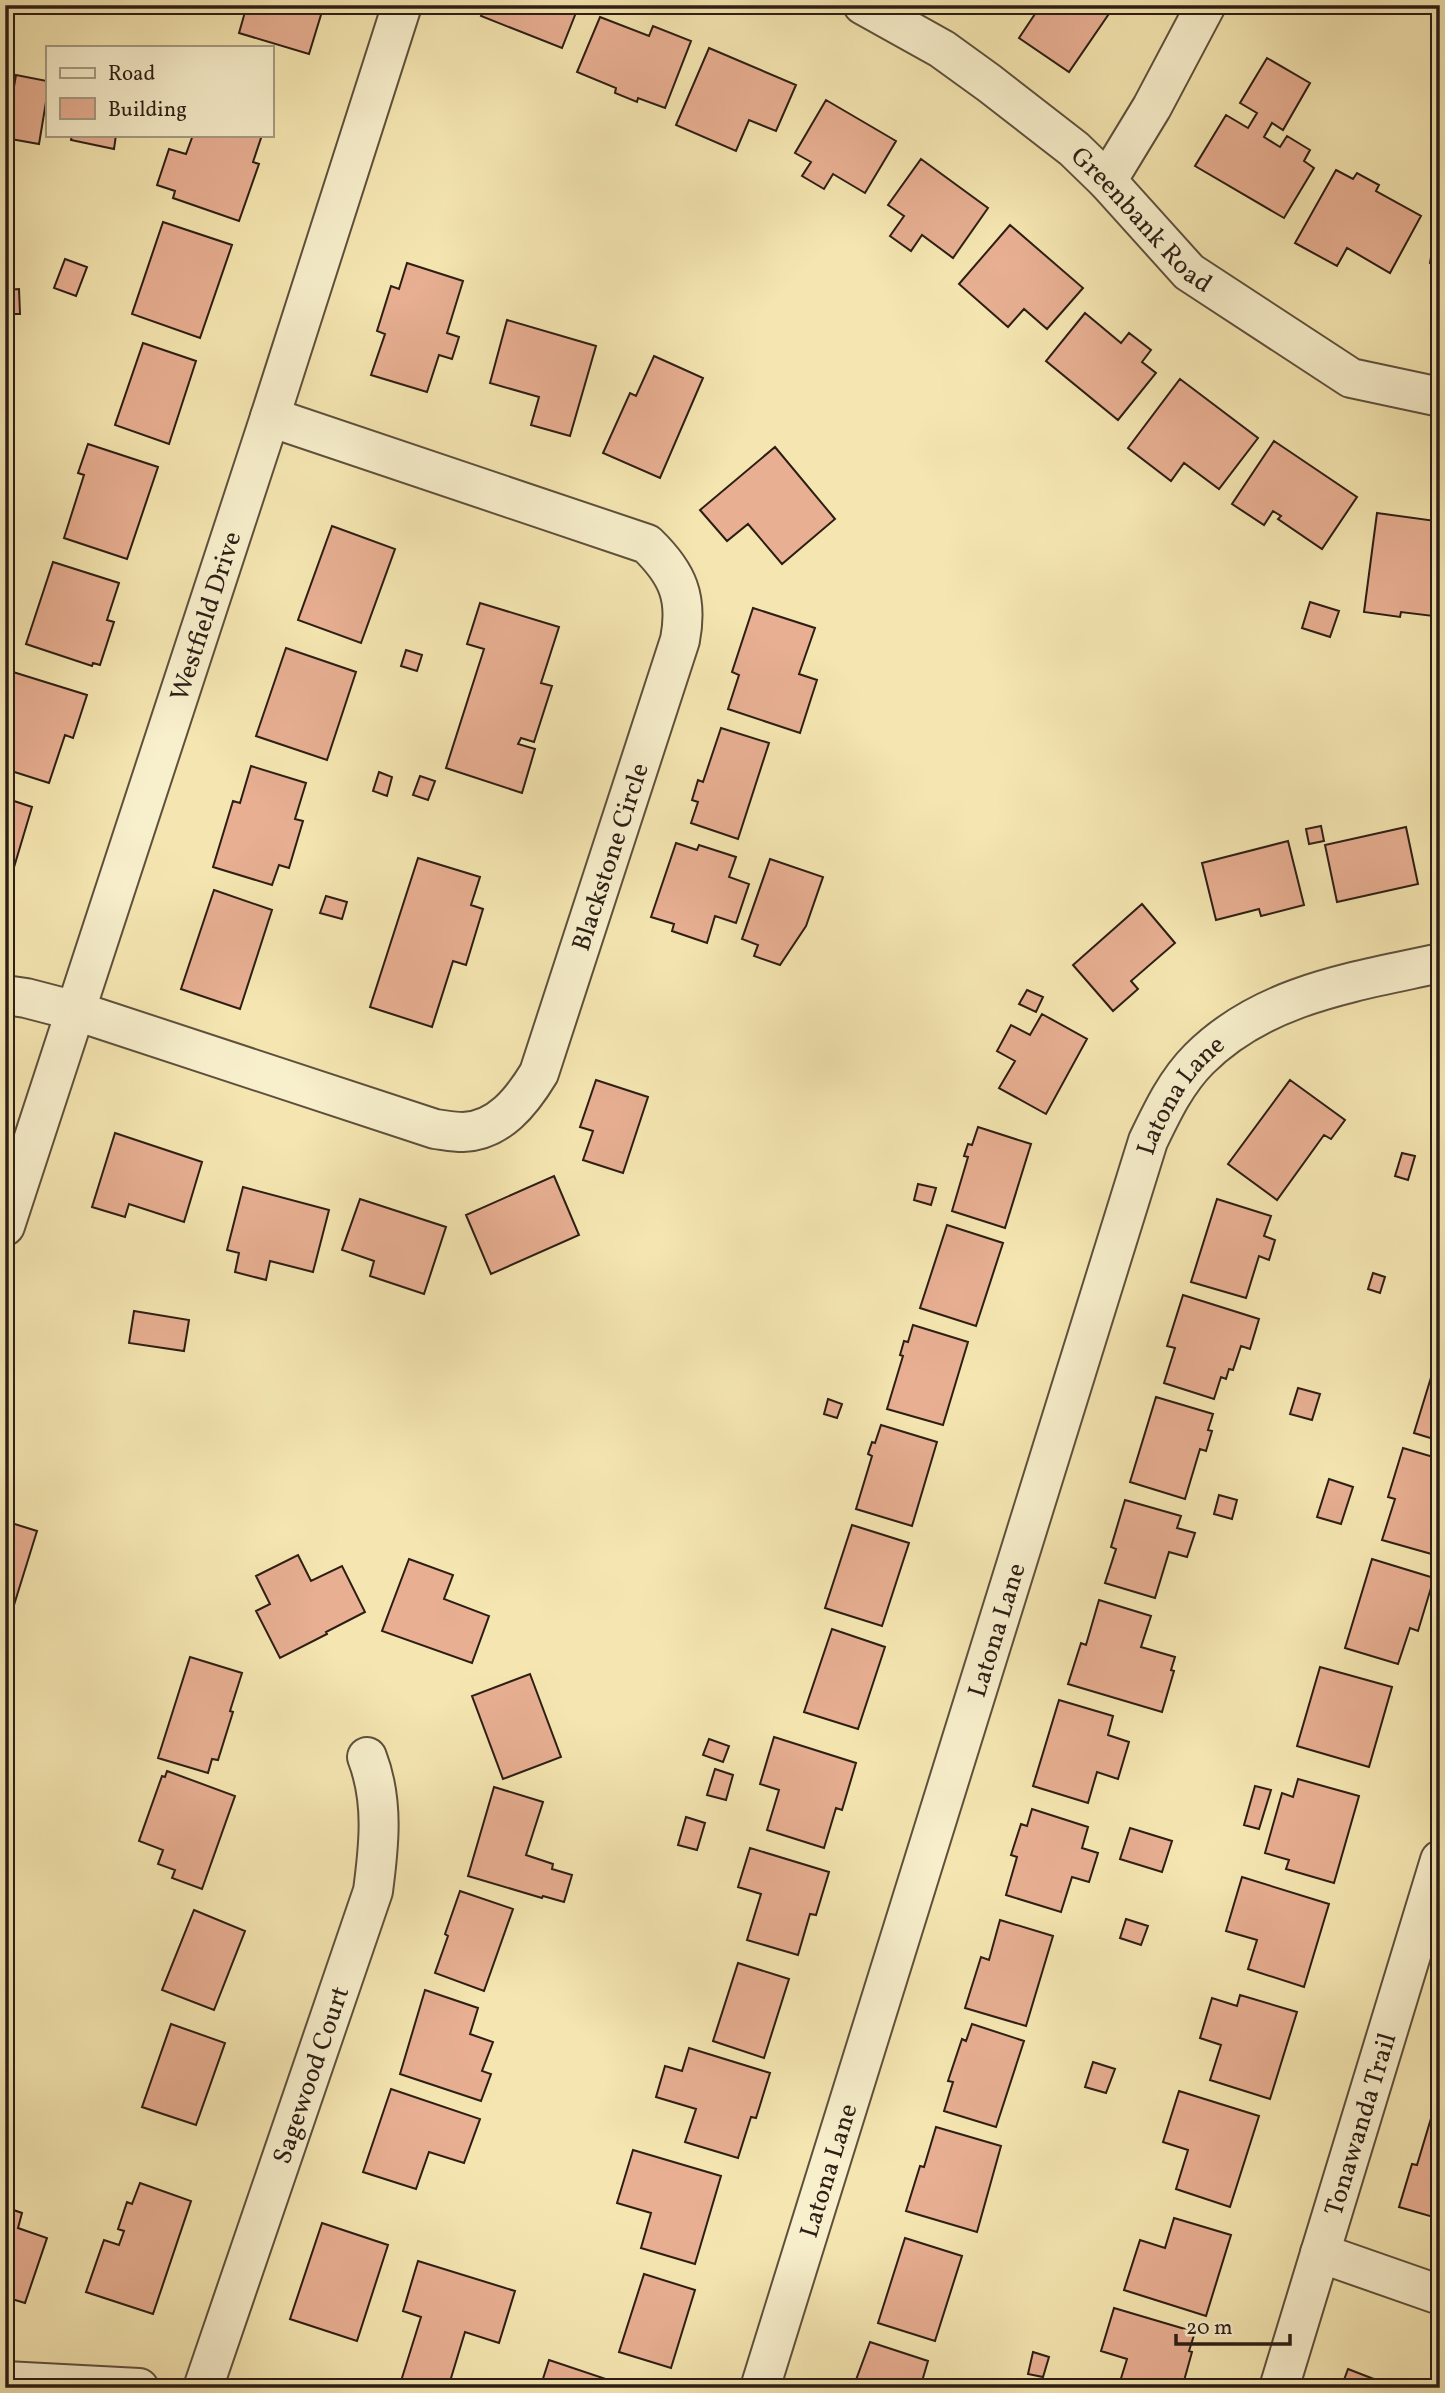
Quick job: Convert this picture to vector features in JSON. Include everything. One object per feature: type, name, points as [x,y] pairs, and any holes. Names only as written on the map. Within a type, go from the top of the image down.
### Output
[{"type":"street","name":"Westfield Drive","points":[[5,1226],[402,5]]},
{"type":"street","name":"Greenbank Road","points":[[863,5],[942,50],[1074,149],[1107,181],[1189,272],[1351,378],[1440,397]]},
{"type":"street","points":[[1107,181],[1152,107],[1206,5]]},
{"type":"street","name":"Blackstone Circle","points":[[5,995],[76,1011],[435,1129],[463,1132],[480,1129],[503,1117],[523,1100],[539,1073],[680,640],[685,618],[677,583],[660,556],[647,544],[270,417]]},
{"type":"street","name":"Latona Lane","points":[[760,2388],[1148,1141],[1170,1097],[1198,1060],[1238,1026],[1302,996],[1440,963]]},
{"type":"street","name":"Sagewood Court","points":[[203,2388],[373,1891],[380,1841],[376,1787],[367,1757]]},
{"type":"street","name":"Tonawanda Trail","points":[[1279,2388],[1440,1860]]},
{"type":"street","points":[[1320,2253],[1440,2295]]},
{"type":"street","points":[[5,2381],[139,2388]]},
{"type":"building","points":[[247,5],[324,5],[309,54],[239,33]]},
{"type":"building","points":[[485,5],[579,5],[562,48],[481,16]]},
{"type":"building","points":[[1041,5],[1115,5],[1069,72],[1019,38]]},
{"type":"building","points":[[600,17],[649,36],[653,26],[691,41],[665,108],[638,98],[637,102],[615,93],[616,88],[577,72]]},
{"type":"building","points":[[709,48],[796,85],[776,131],[749,120],[736,151],[676,125]]},
{"type":"building","points":[[1267,58],[1310,83],[1283,130],[1272,123],[1264,137],[1280,147],[1287,136],[1310,150],[1304,161],[1314,168],[1284,218],[1195,166],[1226,115],[1248,128],[1257,113],[1240,103]]},
{"type":"building","points":[[16,75],[46,81],[46,102],[39,144],[5,138]]},
{"type":"building","points":[[826,100],[896,141],[865,193],[833,174],[824,189],[802,176],[811,162],[795,153]]},
{"type":"building","points":[[72,136],[116,136],[114,149],[71,140]]},
{"type":"building","points":[[193,136],[262,136],[253,162],[259,164],[239,221],[173,198],[175,191],[157,185],[169,149],[186,154]]},
{"type":"building","points":[[921,159],[988,208],[953,258],[922,235],[911,251],[890,236],[904,216],[888,205]]},
{"type":"building","points":[[1336,170],[1353,179],[1357,173],[1379,185],[1376,191],[1421,216],[1390,273],[1347,248],[1337,266],[1295,243]]},
{"type":"building","points":[[1440,205],[1440,265],[1430,263]]},
{"type":"building","points":[[163,222],[232,245],[200,338],[132,314]]},
{"type":"building","points":[[1010,225],[1083,288],[1047,329],[1024,309],[1008,327],[959,284]]},
{"type":"building","points":[[65,259],[87,267],[76,296],[54,288]]},
{"type":"building","points":[[407,263],[463,281],[447,333],[459,337],[452,359],[439,355],[427,392],[371,375],[385,334],[377,331],[391,286],[399,289]]},
{"type":"building","points":[[19,289],[20,314],[5,314],[5,290]]},
{"type":"building","points":[[1085,313],[1121,343],[1129,333],[1151,350],[1142,362],[1156,373],[1118,420],[1046,361]]},
{"type":"building","points":[[507,320],[596,346],[570,436],[531,425],[539,397],[490,383]]},
{"type":"building","points":[[143,343],[196,361],[169,444],[115,425]]},
{"type":"building","points":[[654,356],[703,378],[660,478],[603,453],[630,393],[636,396]]},
{"type":"building","points":[[1180,379],[1258,438],[1219,489],[1184,463],[1171,481],[1128,448]]},
{"type":"building","points":[[1274,441],[1357,497],[1322,549],[1278,519],[1281,516],[1273,511],[1264,525],[1232,504]]},
{"type":"building","points":[[88,444],[158,467],[127,559],[64,538],[84,475],[78,473]]},
{"type":"building","points":[[775,447],[835,519],[782,564],[748,524],[727,541],[700,510]]},
{"type":"building","points":[[1377,513],[1436,521],[1434,539],[1440,539],[1440,609],[1434,608],[1433,616],[1401,612],[1400,617],[1364,612]]},
{"type":"building","points":[[332,526],[395,549],[361,643],[298,620]]},
{"type":"building","points":[[53,562],[119,583],[107,620],[114,622],[100,665],[93,663],[92,666],[26,644]]},
{"type":"building","points":[[1310,602],[1339,611],[1330,637],[1302,628]]},
{"type":"building","points":[[480,603],[559,627],[541,683],[552,686],[534,742],[521,738],[518,744],[535,749],[522,793],[446,768],[484,649],[467,644]]},
{"type":"building","points":[[753,608],[815,628],[799,674],[817,680],[800,733],[728,709],[739,675],[732,672]]},
{"type":"building","points":[[286,648],[356,672],[327,760],[256,736]]},
{"type":"building","points":[[406,650],[422,655],[417,671],[401,666]]},
{"type":"building","points":[[13,672],[87,695],[73,738],[65,735],[49,783],[5,769],[5,697]]},
{"type":"building","points":[[721,728],[769,743],[738,839],[691,823],[698,802],[692,800],[698,780],[703,782]]},
{"type":"building","points":[[251,766],[306,783],[295,819],[303,821],[289,868],[279,865],[272,885],[213,867],[233,801],[240,803]]},
{"type":"building","points":[[379,772],[392,777],[387,796],[373,791]]},
{"type":"building","points":[[420,776],[435,781],[428,800],[413,795]]},
{"type":"building","points":[[5,798],[32,807],[6,894],[5,894]]},
{"type":"building","points":[[1321,826],[1324,841],[1309,844],[1306,829]]},
{"type":"building","points":[[1406,827],[1418,884],[1337,902],[1325,845]]},
{"type":"building","points":[[1288,841],[1304,905],[1261,916],[1259,909],[1216,920],[1202,863]]},
{"type":"building","points":[[676,843],[697,850],[699,845],[736,857],[729,877],[749,884],[736,923],[715,916],[707,943],[672,931],[674,924],[651,917]]},
{"type":"building","points":[[418,858],[480,877],[471,905],[483,909],[466,965],[453,961],[432,1027],[370,1007]]},
{"type":"building","points":[[770,859],[823,877],[806,926],[780,965],[754,956],[758,945],[742,939]]},
{"type":"building","points":[[214,890],[272,910],[240,1009],[181,989]]},
{"type":"building","points":[[326,896],[347,902],[342,919],[320,913]]},
{"type":"building","points":[[1142,904],[1175,943],[1131,981],[1138,989],[1113,1011],[1073,965]]},
{"type":"building","points":[[1027,990],[1043,997],[1036,1012],[1019,1004]]},
{"type":"building","points":[[1042,1014],[1087,1039],[1046,1114],[999,1088],[1015,1061],[997,1051],[1011,1025],[1030,1035]]},
{"type":"building","points":[[596,1080],[648,1097],[623,1173],[583,1160],[593,1131],[580,1127]]},
{"type":"building","points":[[1290,1080],[1345,1120],[1331,1139],[1324,1135],[1277,1200],[1228,1164]]},
{"type":"building","points":[[978,1127],[1031,1144],[1005,1228],[952,1211],[968,1157],[964,1156],[968,1144],[972,1145]]},
{"type":"building","points":[[115,1133],[202,1162],[184,1222],[129,1204],[125,1217],[92,1207]]},
{"type":"building","points":[[1402,1153],[1415,1156],[1408,1180],[1395,1176]]},
{"type":"building","points":[[554,1176],[579,1235],[491,1274],[466,1215]]},
{"type":"building","points":[[918,1184],[936,1188],[931,1205],[914,1200]]},
{"type":"building","points":[[243,1187],[329,1210],[313,1272],[270,1261],[266,1280],[235,1272],[239,1253],[227,1250]]},
{"type":"building","points":[[360,1199],[446,1227],[424,1294],[370,1276],[374,1261],[342,1250]]},
{"type":"building","points":[[1217,1199],[1271,1216],[1264,1236],[1275,1240],[1269,1260],[1259,1256],[1246,1298],[1191,1282]]},
{"type":"building","points":[[947,1225],[1003,1243],[976,1326],[920,1308]]},
{"type":"building","points":[[1373,1273],[1385,1277],[1380,1293],[1368,1289]]},
{"type":"building","points":[[1183,1295],[1259,1319],[1250,1349],[1241,1346],[1233,1370],[1229,1369],[1226,1379],[1221,1377],[1214,1399],[1164,1383],[1175,1348],[1167,1346]]},
{"type":"building","points":[[134,1311],[189,1320],[184,1351],[129,1343]]},
{"type":"building","points":[[913,1325],[968,1342],[943,1425],[887,1409],[903,1356],[900,1355],[904,1341],[908,1342]]},
{"type":"building","points":[[1440,1348],[1440,1441],[1414,1433]]},
{"type":"building","points":[[1298,1388],[1320,1394],[1312,1420],[1290,1414]]},
{"type":"building","points":[[1156,1397],[1213,1414],[1208,1430],[1212,1431],[1206,1451],[1200,1449],[1185,1499],[1130,1482]]},
{"type":"building","points":[[828,1399],[842,1404],[837,1418],[824,1414]]},
{"type":"building","points":[[881,1425],[937,1442],[912,1526],[856,1509],[872,1456],[868,1454]]},
{"type":"building","points":[[1403,1448],[1440,1459],[1440,1538],[1435,1555],[1382,1540],[1395,1499],[1388,1497]]},
{"type":"building","points":[[1329,1479],[1353,1487],[1341,1524],[1317,1517]]},
{"type":"building","points":[[1219,1495],[1237,1500],[1232,1519],[1214,1514]]},
{"type":"building","points":[[1125,1500],[1181,1516],[1177,1528],[1195,1533],[1187,1557],[1169,1552],[1155,1598],[1105,1583],[1116,1549],[1111,1547]]},
{"type":"building","points":[[5,1521],[37,1531],[9,1621],[5,1619]]},
{"type":"building","points":[[852,1525],[909,1543],[882,1626],[825,1608]]},
{"type":"building","points":[[298,1555],[311,1581],[342,1566],[365,1612],[280,1658],[256,1611],[270,1604],[256,1576]]},
{"type":"building","points":[[409,1559],[453,1575],[444,1599],[489,1616],[472,1663],[382,1631]]},
{"type":"building","points":[[1372,1559],[1434,1578],[1418,1631],[1410,1628],[1398,1664],[1345,1648]]},
{"type":"building","points":[[1099,1600],[1151,1616],[1141,1647],[1175,1657],[1171,1670],[1174,1671],[1162,1712],[1068,1684],[1081,1643],[1086,1645]]},
{"type":"building","points":[[832,1629],[885,1647],[858,1729],[804,1712]]},
{"type":"building","points":[[190,1657],[242,1673],[218,1760],[212,1759],[208,1773],[158,1758]]},
{"type":"building","points":[[1320,1667],[1392,1687],[1369,1767],[1297,1746]]},
{"type":"building","points":[[530,1674],[561,1757],[503,1779],[472,1696]]},
{"type":"building","points":[[1059,1700],[1113,1716],[1108,1735],[1129,1742],[1118,1779],[1097,1772],[1088,1803],[1033,1786]]},
{"type":"building","points":[[774,1737],[856,1763],[842,1810],[836,1808],[824,1848],[767,1830],[779,1790],[760,1784]]},
{"type":"building","points":[[709,1739],[729,1746],[723,1762],[703,1755]]},
{"type":"building","points":[[715,1769],[733,1775],[726,1800],[707,1795]]},
{"type":"building","points":[[167,1771],[235,1796],[202,1889],[172,1878],[175,1870],[158,1864],[163,1850],[139,1841],[162,1776],[165,1777]]},
{"type":"building","points":[[1298,1779],[1359,1796],[1334,1883],[1286,1869],[1289,1860],[1265,1853],[1282,1793],[1293,1797]]},
{"type":"building","points":[[1255,1786],[1271,1790],[1259,1829],[1244,1825]]},
{"type":"building","points":[[494,1787],[543,1802],[526,1855],[553,1864],[552,1869],[572,1875],[564,1902],[468,1876]]},
{"type":"building","points":[[1032,1809],[1088,1827],[1082,1848],[1098,1853],[1089,1882],[1072,1877],[1061,1912],[1006,1895],[1017,1857],[1011,1855],[1021,1824],[1027,1826]]},
{"type":"building","points":[[686,1817],[705,1823],[697,1850],[678,1845]]},
{"type":"building","points":[[1130,1828],[1172,1841],[1162,1872],[1120,1859]]},
{"type":"building","points":[[750,1848],[829,1872],[816,1915],[810,1914],[798,1955],[747,1940],[761,1894],[738,1887]]},
{"type":"building","points":[[1242,1877],[1329,1904],[1304,1987],[1248,1969],[1257,1940],[1226,1931]]},
{"type":"building","points":[[460,1891],[513,1909],[484,1991],[435,1973]]},
{"type":"building","points":[[194,1910],[245,1931],[214,2010],[162,1990]]},
{"type":"building","points":[[1126,1919],[1148,1926],[1141,1945],[1120,1938]]},
{"type":"building","points":[[1000,1920],[1053,1936],[1026,2026],[965,2008],[981,1957],[989,1960]]},
{"type":"building","points":[[738,1963],[789,1979],[764,2058],[713,2041]]},
{"type":"building","points":[[425,1990],[478,2008],[470,2034],[493,2042],[482,2071],[491,2074],[481,2101],[400,2074]]},
{"type":"building","points":[[1240,1995],[1297,2012],[1270,2099],[1210,2080],[1221,2045],[1200,2038],[1212,1998],[1237,2006]]},
{"type":"building","points":[[171,2024],[225,2043],[196,2125],[142,2107]]},
{"type":"building","points":[[972,2024],[1024,2041],[996,2127],[944,2111],[953,2082],[948,2081],[962,2039],[966,2041]]},
{"type":"building","points":[[689,2048],[770,2073],[756,2118],[751,2117],[738,2158],[685,2142],[696,2109],[656,2097],[665,2066],[682,2071]]},
{"type":"building","points":[[1093,2062],[1115,2069],[1106,2093],[1085,2087]]},
{"type":"building","points":[[391,2089],[480,2119],[464,2163],[429,2152],[416,2189],[363,2172]]},
{"type":"building","points":[[1179,2091],[1259,2116],[1230,2207],[1176,2189],[1188,2150],[1163,2142]]},
{"type":"building","points":[[1435,2105],[1440,2107],[1440,2219],[1399,2207],[1412,2164],[1417,2165]]},
{"type":"building","points":[[936,2127],[1001,2146],[977,2232],[906,2211],[920,2166],[924,2167]]},
{"type":"building","points":[[633,2150],[721,2176],[695,2264],[641,2248],[651,2213],[617,2203]]},
{"type":"building","points":[[140,2183],[191,2201],[153,2314],[86,2292],[104,2240],[119,2245],[124,2231],[118,2229],[127,2202],[132,2204]]},
{"type":"building","points":[[5,2207],[22,2213],[18,2228],[47,2238],[25,2303],[5,2297]]},
{"type":"building","points":[[1174,2218],[1231,2235],[1206,2316],[1124,2290],[1140,2240],[1165,2248]]},
{"type":"building","points":[[322,2223],[388,2245],[357,2341],[290,2319]]},
{"type":"building","points":[[905,2238],[962,2256],[935,2341],[878,2323]]},
{"type":"building","points":[[418,2261],[515,2291],[499,2343],[465,2332],[448,2388],[423,2388],[401,2381],[421,2317],[403,2311]]},
{"type":"building","points":[[644,2274],[695,2290],[671,2368],[619,2352]]},
{"type":"building","points":[[1114,2308],[1195,2332],[1182,2388],[1118,2388],[1127,2359],[1101,2351]]},
{"type":"building","points":[[870,2342],[928,2361],[920,2388],[853,2388]]},
{"type":"building","points":[[1033,2352],[1049,2357],[1043,2377],[1028,2374]]},
{"type":"building","points":[[549,2360],[609,2380],[606,2388],[540,2388]]},
{"type":"building","points":[[1348,2369],[1397,2388],[1341,2388]]}]
